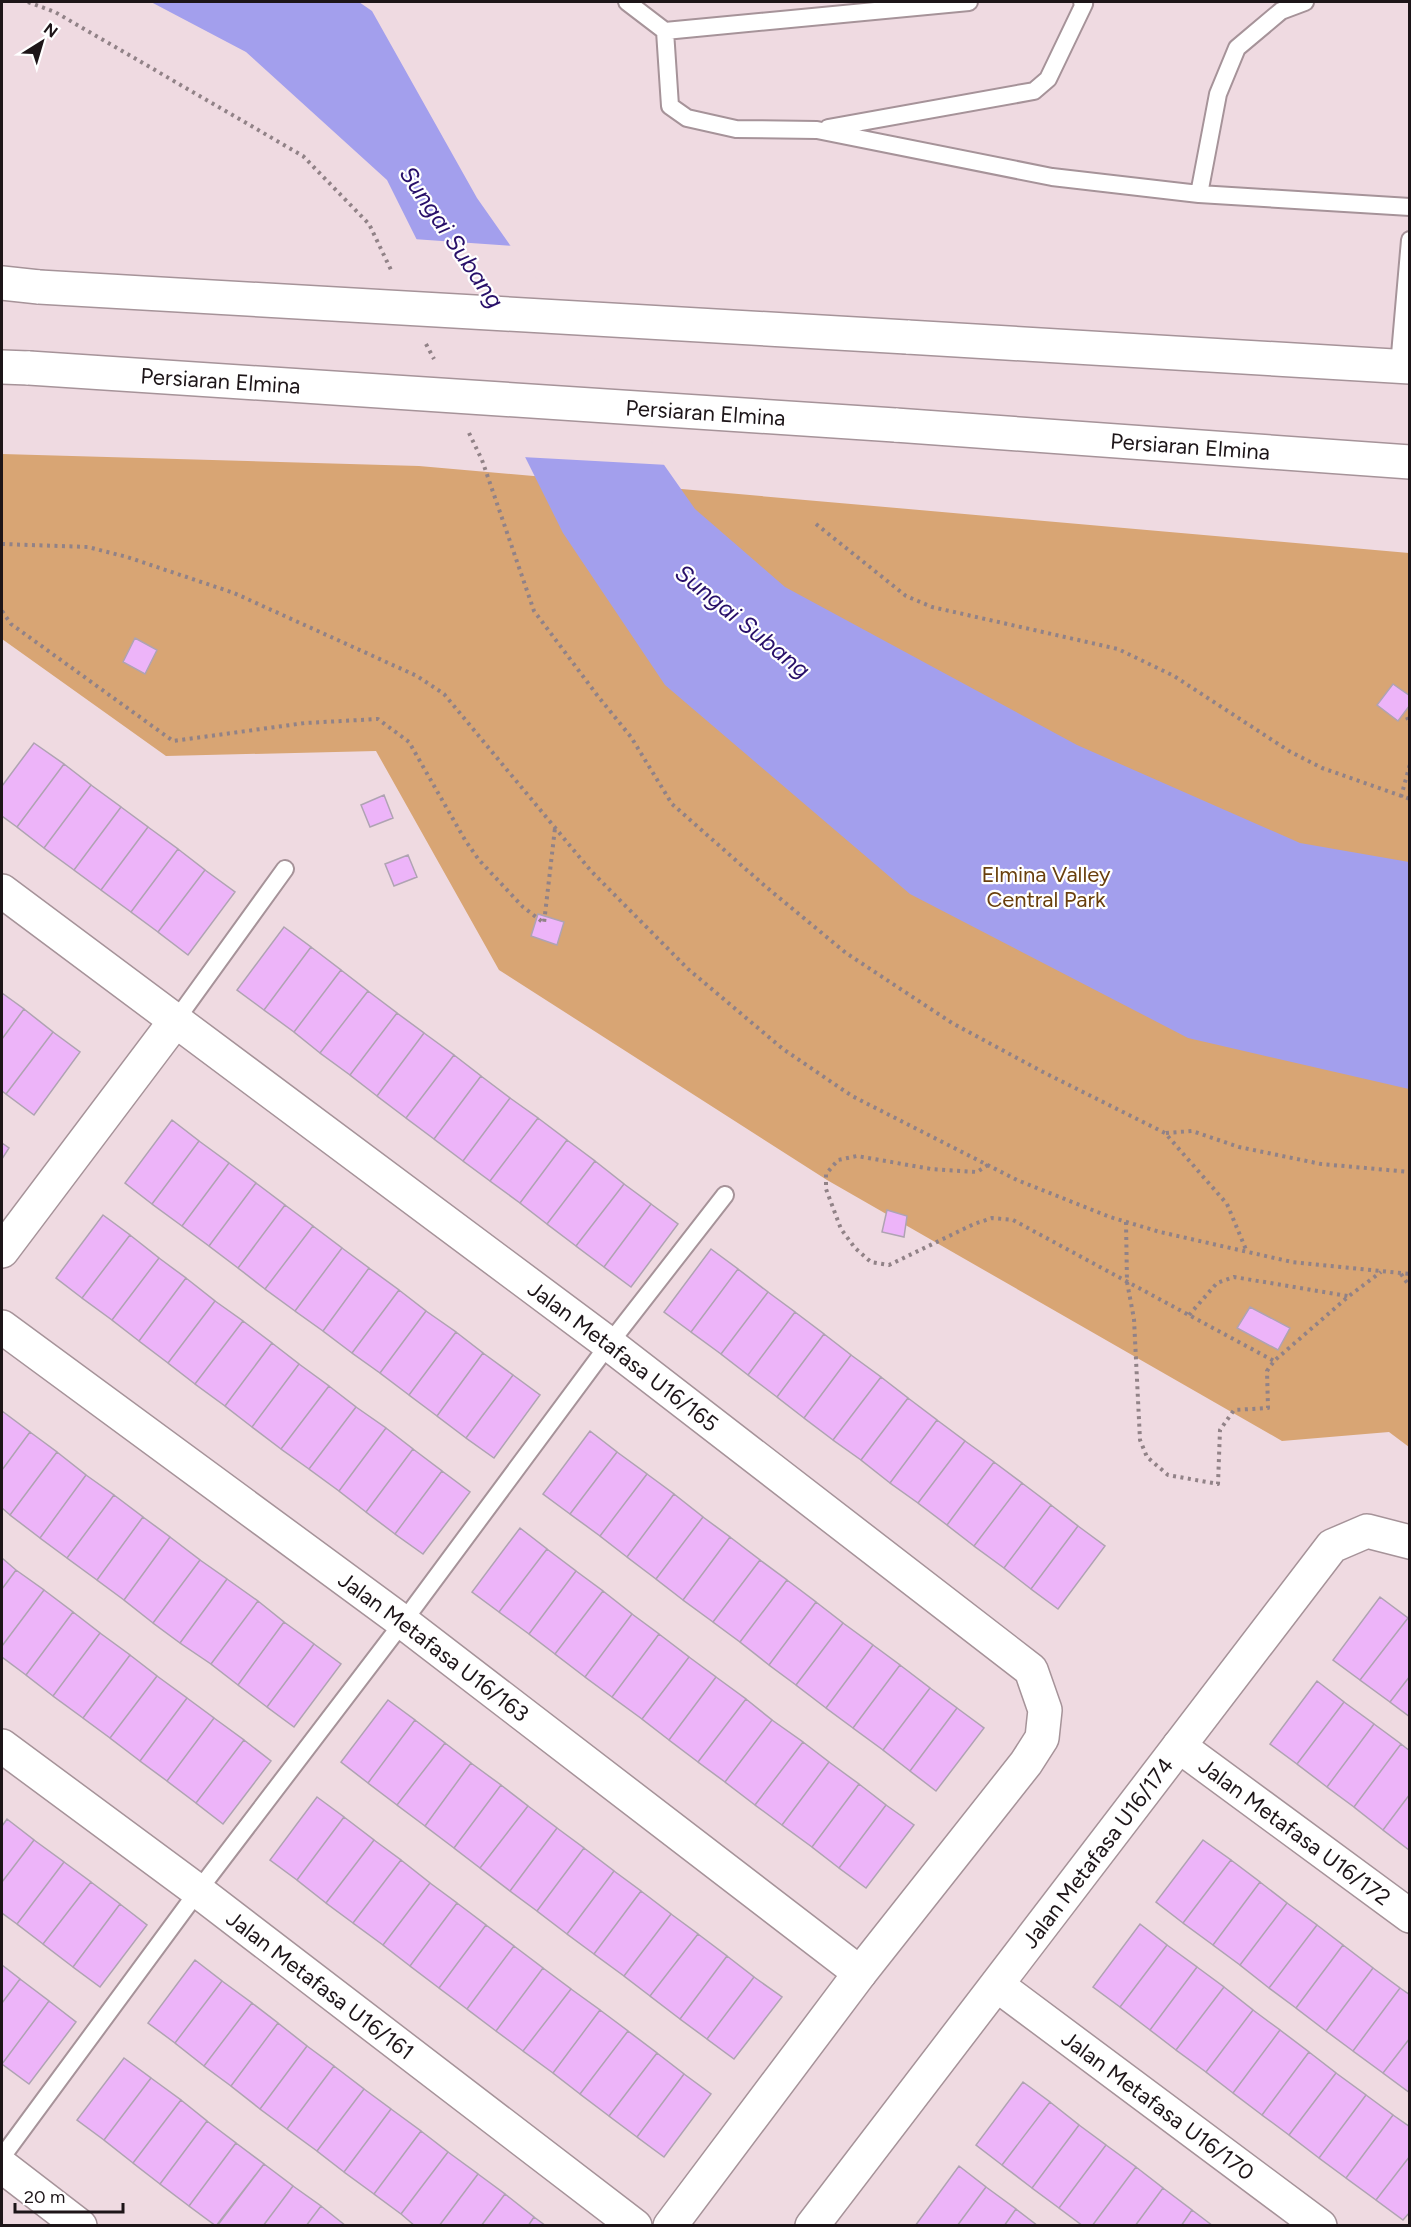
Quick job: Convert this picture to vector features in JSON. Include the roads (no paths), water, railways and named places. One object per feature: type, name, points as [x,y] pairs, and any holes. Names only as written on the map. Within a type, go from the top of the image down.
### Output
[{"type":"street","points":[[2,283],[39,287],[1404,366]]},
{"type":"street","name":"Persiaran Elmina","points":[[15,367],[895,425],[1410,462]]},
{"type":"street","name":"Jalan Metafasa U16/165","points":[[2,891],[609,1344],[1031,1670],[1045,1710],[1042,1738],[1026,1763],[860,1973]]},
{"type":"street","points":[[2,1251],[176,1020]]},
{"type":"street","name":"Jalan Metafasa U16/163","points":[[2,1327],[403,1622],[860,1973]]},
{"type":"street","name":"Jalan Metafasa U16/174","points":[[812,2226],[1332,1546],[1367,1531],[1410,1542]]},
{"type":"street","name":"Jalan Metafasa U16/161","points":[[2,1746],[198,1892],[636,2226]]},
{"type":"street","name":"Jalan Metafasa U16/172","points":[[1179,1746],[1410,1916]]},
{"type":"street","points":[[670,2226],[860,1973]]},
{"type":"street","name":"Jalan Metafasa U16/170","points":[[997,1985],[1320,2226]]},
{"type":"street","points":[[2,2166],[80,2226]]},
{"type":"lane","points":[[627,2],[665,31],[969,2]]},
{"type":"lane","points":[[817,130],[1034,91],[1048,79],[1084,4],[1082,2]]},
{"type":"lane","points":[[1198,194],[1218,94],[1237,48],[1281,11],[1305,2]]},
{"type":"lane","points":[[665,31],[670,106],[687,118],[736,129],[817,130],[1053,177],[1198,194],[1410,207]]},
{"type":"lane","points":[[1404,366],[1410,240]]},
{"type":"lane","points":[[176,1020],[285,869]]},
{"type":"lane","points":[[2,2157],[609,1344],[725,1195]]},
{"type":"water","name":"Sungai Subang","points":[[151,2],[359,2],[372,11],[477,198],[695,509],[785,587],[1077,745],[1300,843],[1409,862],[1409,1089],[1188,1038],[910,894],[665,685],[563,533],[387,180],[246,52]]},
{"type":"park label","name":"Elmina Valley Central Park","points":[[1046,886]]}]
